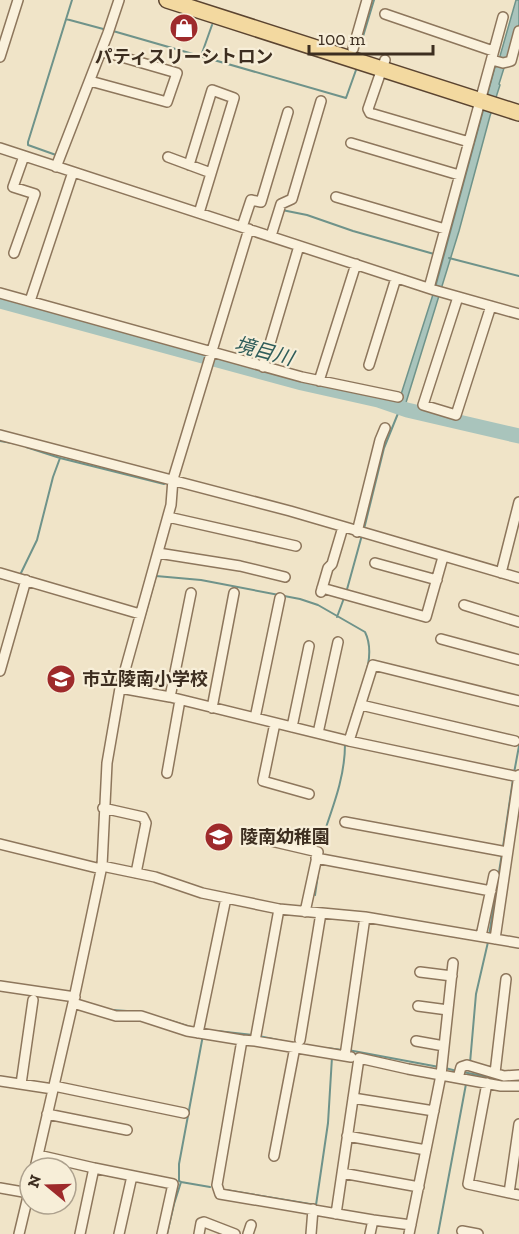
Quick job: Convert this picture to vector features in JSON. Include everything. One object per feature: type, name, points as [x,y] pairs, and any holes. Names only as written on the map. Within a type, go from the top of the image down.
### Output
[{"type":"main road","points":[[167,0],[488,98],[519,103]]},
{"type":"main road","points":[[200,0],[352,49],[383,65]]},
{"type":"main road","points":[[488,98],[519,113]]},
{"type":"street","points":[[0,57],[18,0]]},
{"type":"street","points":[[56,167],[119,0]]},
{"type":"street","points":[[352,49],[367,0]]},
{"type":"street","points":[[385,14],[497,59],[511,61],[519,31]]},
{"type":"street","points":[[434,290],[445,229],[459,175],[469,142],[488,98],[497,59],[503,16]]},
{"type":"street","points":[[90,81],[167,102],[177,73],[101,51]]},
{"type":"street","points":[[383,65],[368,109],[370,113],[469,142]]},
{"type":"street","points":[[189,165],[212,90],[234,98],[199,213]]},
{"type":"street","points":[[270,237],[281,204],[292,199],[321,101]]},
{"type":"street","points":[[162,1234],[173,1184],[38,1155],[74,1000],[101,867],[106,763],[120,688],[168,517],[173,479],[211,355],[251,200],[261,202],[288,112]]},
{"type":"street","points":[[351,143],[459,175]]},
{"type":"street","points":[[0,148],[396,278],[519,314]]},
{"type":"street","points":[[14,253],[35,194],[12,187],[24,156]]},
{"type":"street","points":[[168,157],[211,173]]},
{"type":"street","points":[[30,301],[73,172]]},
{"type":"street","points":[[336,197],[445,229]]},
{"type":"street","points":[[263,367],[299,246]]},
{"type":"street","points":[[319,381],[356,264]]},
{"type":"street","points":[[369,365],[396,278]]},
{"type":"street","points":[[0,293],[211,355],[398,398]]},
{"type":"street","points":[[458,297],[423,405],[456,416],[490,306]]},
{"type":"street","points":[[361,533],[380,440],[385,428]]},
{"type":"street","points":[[0,435],[173,479],[519,578]]},
{"type":"street","points":[[501,573],[519,501]]},
{"type":"street","points":[[168,517],[296,546]]},
{"type":"street","points":[[343,527],[322,590],[426,617],[443,557]]},
{"type":"street","points":[[158,553],[240,566],[285,577]]},
{"type":"street","points":[[375,563],[437,580]]},
{"type":"street","points":[[0,573],[140,614]]},
{"type":"street","points":[[0,671],[23,581]]},
{"type":"street","points":[[167,773],[191,592]]},
{"type":"street","points":[[212,708],[234,593]]},
{"type":"street","points":[[255,718],[280,598]]},
{"type":"street","points":[[464,605],[519,622]]},
{"type":"street","points":[[441,639],[519,660]]},
{"type":"street","points":[[318,733],[338,642]]},
{"type":"street","points":[[292,727],[309,646]]},
{"type":"street","points":[[349,741],[373,665],[519,701]]},
{"type":"street","points":[[120,688],[349,741],[516,776],[488,938]]},
{"type":"street","points":[[361,705],[515,741]]},
{"type":"street","points":[[275,723],[263,781],[309,794]]},
{"type":"street","points":[[103,808],[143,818],[146,823],[136,873]]},
{"type":"street","points":[[345,822],[504,852]]},
{"type":"street","points":[[271,842],[318,852],[305,912]]},
{"type":"street","points":[[0,844],[155,877],[202,893],[279,909],[364,917],[519,943]]},
{"type":"street","points":[[316,858],[491,891]]},
{"type":"street","points":[[488,938],[494,875]]},
{"type":"street","points":[[200,1032],[226,898]]},
{"type":"street","points":[[256,1038],[279,909]]},
{"type":"street","points":[[274,1156],[298,1044],[321,913]]},
{"type":"street","points":[[346,1052],[364,917]]},
{"type":"street","points":[[242,1040],[217,1185],[220,1194],[314,1209],[410,1229],[442,1070],[453,963]]},
{"type":"street","points":[[420,972],[452,976]]},
{"type":"street","points":[[495,1073],[506,979]]},
{"type":"street","points":[[0,986],[74,1000],[116,1016],[141,1016],[200,1032],[242,1040],[256,1038],[298,1044],[332,1054],[346,1052],[359,1058],[464,1073],[519,1076]]},
{"type":"street","points":[[21,1084],[33,1000]]},
{"type":"street","points":[[417,1006],[448,1010]]},
{"type":"street","points":[[416,1041],[444,1046]]},
{"type":"street","points":[[336,1214],[359,1058]]},
{"type":"street","points":[[464,1073],[487,1083],[519,1086]]},
{"type":"street","points":[[0,1081],[53,1088],[184,1113]]},
{"type":"street","points":[[487,1083],[468,1184],[519,1195]]},
{"type":"street","points":[[353,1098],[434,1111]]},
{"type":"street","points":[[47,1114],[127,1130]]},
{"type":"street","points":[[509,1193],[519,1124]]},
{"type":"street","points":[[347,1136],[426,1150]]},
{"type":"street","points":[[80,1234],[94,1168]]},
{"type":"street","points":[[342,1173],[418,1186]]},
{"type":"street","points":[[119,1234],[132,1176]]},
{"type":"street","points":[[0,1188],[18,1189]]},
{"type":"street","points":[[310,1234],[314,1209]]},
{"type":"street","points":[[19,1234],[23,1216]]},
{"type":"street","points":[[370,1234],[373,1220]]},
{"type":"street","points":[[199,1234],[201,1223],[204,1222],[236,1234]]},
{"type":"street","points":[[462,1231],[478,1234]]},
{"type":"water","points":[[516,0],[519,0],[519,24],[515,47],[502,66],[504,68],[500,85],[459,231],[404,409],[397,407],[436,285],[495,67],[500,65],[500,56]]},
{"type":"waterway","points":[[56,155],[28,145],[28,142],[72,0]]},
{"type":"waterway","points":[[361,43],[374,0]]},
{"type":"waterway","points":[[66,19],[107,30]]},
{"type":"waterway","points":[[201,56],[212,25]]},
{"type":"waterway","points":[[113,31],[346,98],[356,70]]},
{"type":"waterway","points":[[282,210],[307,215],[434,254]]},
{"type":"waterway","points":[[449,258],[519,276]]},
{"type":"waterway","name":"境目川","points":[[0,301],[302,383],[519,436]]},
{"type":"waterway","points":[[364,529],[384,448],[401,406]]},
{"type":"waterway","points":[[0,441],[18,444]]},
{"type":"waterway","points":[[26,447],[60,458],[164,484]]},
{"type":"waterway","points":[[20,575],[37,540],[60,458]]},
{"type":"waterway","points":[[346,593],[362,535]]},
{"type":"waterway","points":[[143,619],[156,576],[201,580],[300,599],[318,605],[365,632],[368,642],[366,676],[351,720]]},
{"type":"waterway","points":[[0,578],[20,583]]},
{"type":"waterway","points":[[337,617],[344,598]]},
{"type":"waterway","points":[[320,845],[340,783],[345,744]]},
{"type":"waterway","points":[[514,773],[519,746]]},
{"type":"waterway","points":[[503,847],[513,779]]},
{"type":"waterway","points":[[489,936],[502,853]]},
{"type":"waterway","points":[[315,895],[318,874]]},
{"type":"waterway","points":[[470,1063],[476,994],[488,942]]},
{"type":"waterway","points":[[112,1010],[142,1012]]},
{"type":"waterway","points":[[165,1019],[194,1028]]},
{"type":"waterway","points":[[217,1031],[253,1035]]},
{"type":"waterway","points":[[167,1234],[181,1182],[179,1181],[179,1164],[203,1035]]},
{"type":"waterway","points":[[259,1036],[292,1043]]},
{"type":"waterway","points":[[327,1048],[342,1050]]},
{"type":"waterway","points":[[348,1050],[439,1067]]},
{"type":"waterway","points":[[226,1190],[316,1205],[328,1123],[332,1057]]},
{"type":"waterway","points":[[445,1068],[457,1071]]},
{"type":"waterway","points":[[463,1072],[498,1079]]},
{"type":"waterway","points":[[504,1080],[519,1080]]},
{"type":"waterway","points":[[438,1234],[466,1084]]},
{"type":"waterway","points":[[181,1182],[210,1187]]},
{"type":"place","name":"パティスリーシトロン","points":[[184,28]]},
{"type":"place","name":"市立陵南小学校","points":[[61,679]]},
{"type":"place","name":"陵南幼稚園","points":[[219,837]]}]
